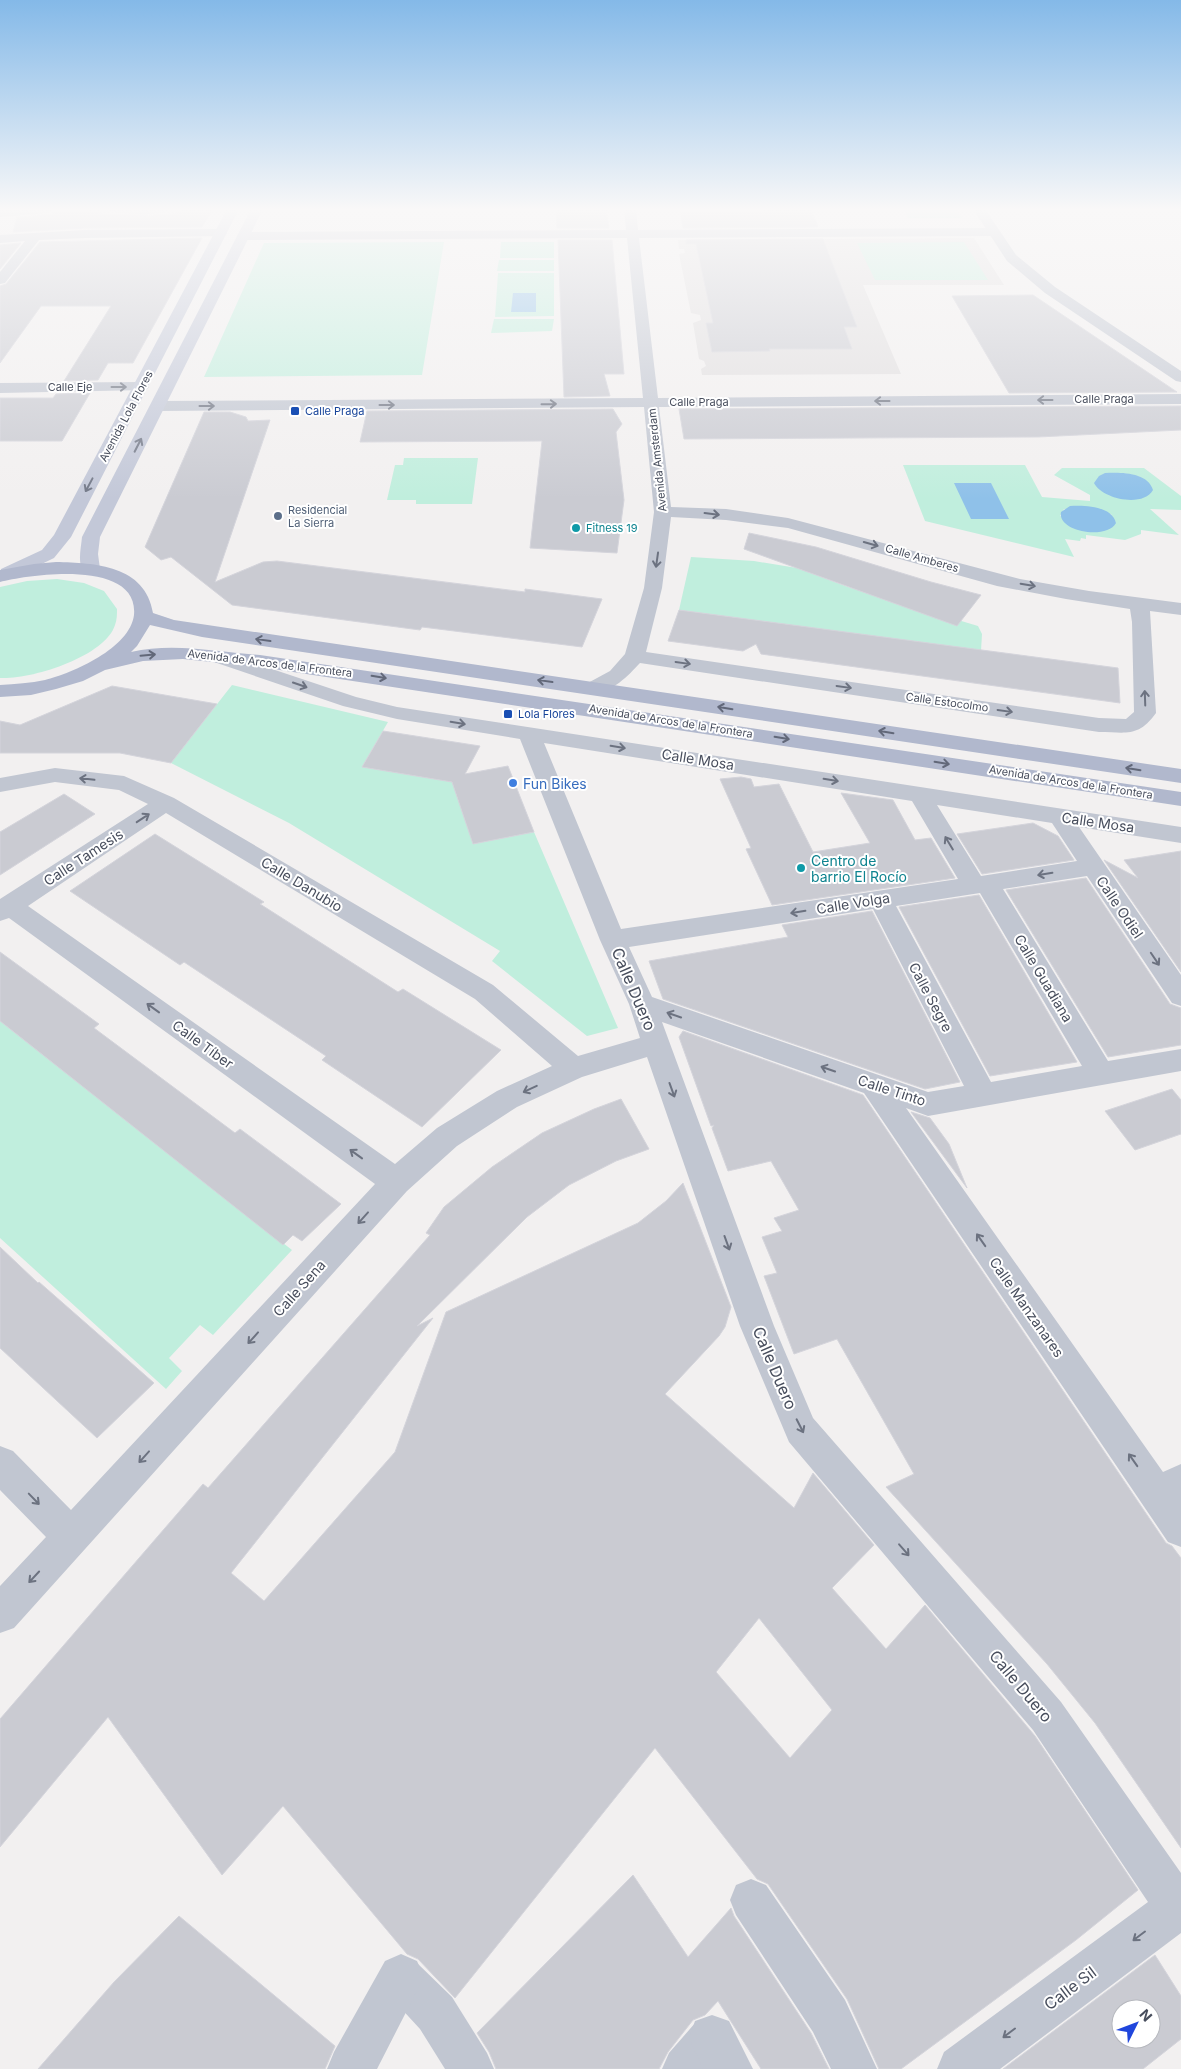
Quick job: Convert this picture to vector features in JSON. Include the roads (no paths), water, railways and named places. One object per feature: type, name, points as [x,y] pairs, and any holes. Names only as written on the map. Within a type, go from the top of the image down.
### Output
[{"type":"main road","name":"Avenida Lola Flores","points":[[4,574],[48,554],[59,541],[183,306]]},
{"type":"main road","name":"Avenida Lola Flores","points":[[91,569],[89,554],[91,537],[208,306]]},
{"type":"main road","points":[[0,691],[29,689],[52,684],[101,665],[128,645],[138,632],[144,616],[140,596],[131,585],[107,573],[91,569],[47,567],[4,574]]},
{"type":"main road","name":"Avenida de Arcos de la Frontera","points":[[144,616],[170,625],[202,631],[1181,776]]},
{"type":"main road","name":"Avenida de Arcos de la Frontera","points":[[101,665],[151,654],[183,653],[310,667],[1181,799]]},
{"type":"street","name":"Avenida Amsterdam","points":[[593,688],[617,675],[635,656],[653,588],[663,512],[640,306]]},
{"type":"street","points":[[1073,306],[1181,378]]},
{"type":"street","name":"Calle Eje","points":[[0,388],[141,387]]},
{"type":"street","name":"Calle Praga","points":[[158,406],[1181,399]]},
{"type":"street","name":"Calle Amberes","points":[[663,512],[701,512],[787,523],[854,539],[998,580],[1139,604],[1181,609]]},
{"type":"street","name":"Calle Estocolmo","points":[[635,656],[1100,725],[1132,726],[1145,713],[1142,622],[1139,604]]},
{"type":"street","name":"Calle Mosa","points":[[221,658],[350,702],[397,713],[1181,835]]},
{"type":"street","name":"Calle Duero","points":[[529,733],[613,940],[642,1004],[757,1326],[801,1430],[1047,1716],[1180,1909]]},
{"type":"street","name":"Calle Danubio","points":[[0,785],[55,775],[65,776],[124,783],[166,803],[484,992],[574,1068]]},
{"type":"street","name":"Calle Guadiana","points":[[919,794],[981,884],[1101,1074]]},
{"type":"street","name":"Calle Tamesis","points":[[5,908],[166,803]]},
{"type":"street","name":"Calle Odiel","points":[[1060,817],[1181,996]]},
{"type":"street","name":"Calle Volga","points":[[613,940],[1093,867]]},
{"type":"street","name":"Calle Segre","points":[[880,899],[983,1094]]},
{"type":"street","name":"Calle Tíber","points":[[5,908],[396,1182]]},
{"type":"street","name":"Calle Tinto","points":[[642,1004],[928,1104],[1181,1060]]},
{"type":"street","name":"Calle Sena","points":[[0,1614],[396,1182],[447,1137],[507,1099],[574,1068],[656,1044]]},
{"type":"street","name":"Calle Manzanares","points":[[874,1085],[1169,1488],[1181,1529]]},
{"type":"street","points":[[0,1464],[71,1536]]},
{"type":"street","points":[[751,1900],[830,2016],[854,2069]]},
{"type":"street","name":"Calle Sil","points":[[961,2069],[1180,1909]]},
{"type":"street","points":[[351,2069],[401,1978],[436,2013],[471,2069]]},
{"type":"water","points":[[512,306],[536,306],[536,312],[511,312]]},
{"type":"water","points":[[1105,473],[1125,473],[1140,476],[1150,484],[1153,490],[1148,496],[1141,499],[1132,500],[1114,497],[1098,489],[1094,483],[1099,476]]},
{"type":"water","points":[[954,483],[991,483],[1009,519],[971,519]]},
{"type":"water","points":[[1070,506],[1090,506],[1104,510],[1113,517],[1116,523],[1111,528],[1103,531],[1094,532],[1074,529],[1062,519],[1061,512]]},
{"type":"place","name":"Calle Praga","points":[[295,411]]},
{"type":"place","name":"Residencial La Sierra","points":[[278,516]]},
{"type":"place","name":"Fitness 19","points":[[576,528]]},
{"type":"place","name":"Lola Flores","points":[[508,714]]},
{"type":"place","name":"Fun Bikes","points":[[513,783]]},
{"type":"place","name":"Centro de barrio El Rocío","points":[[801,868]]}]
